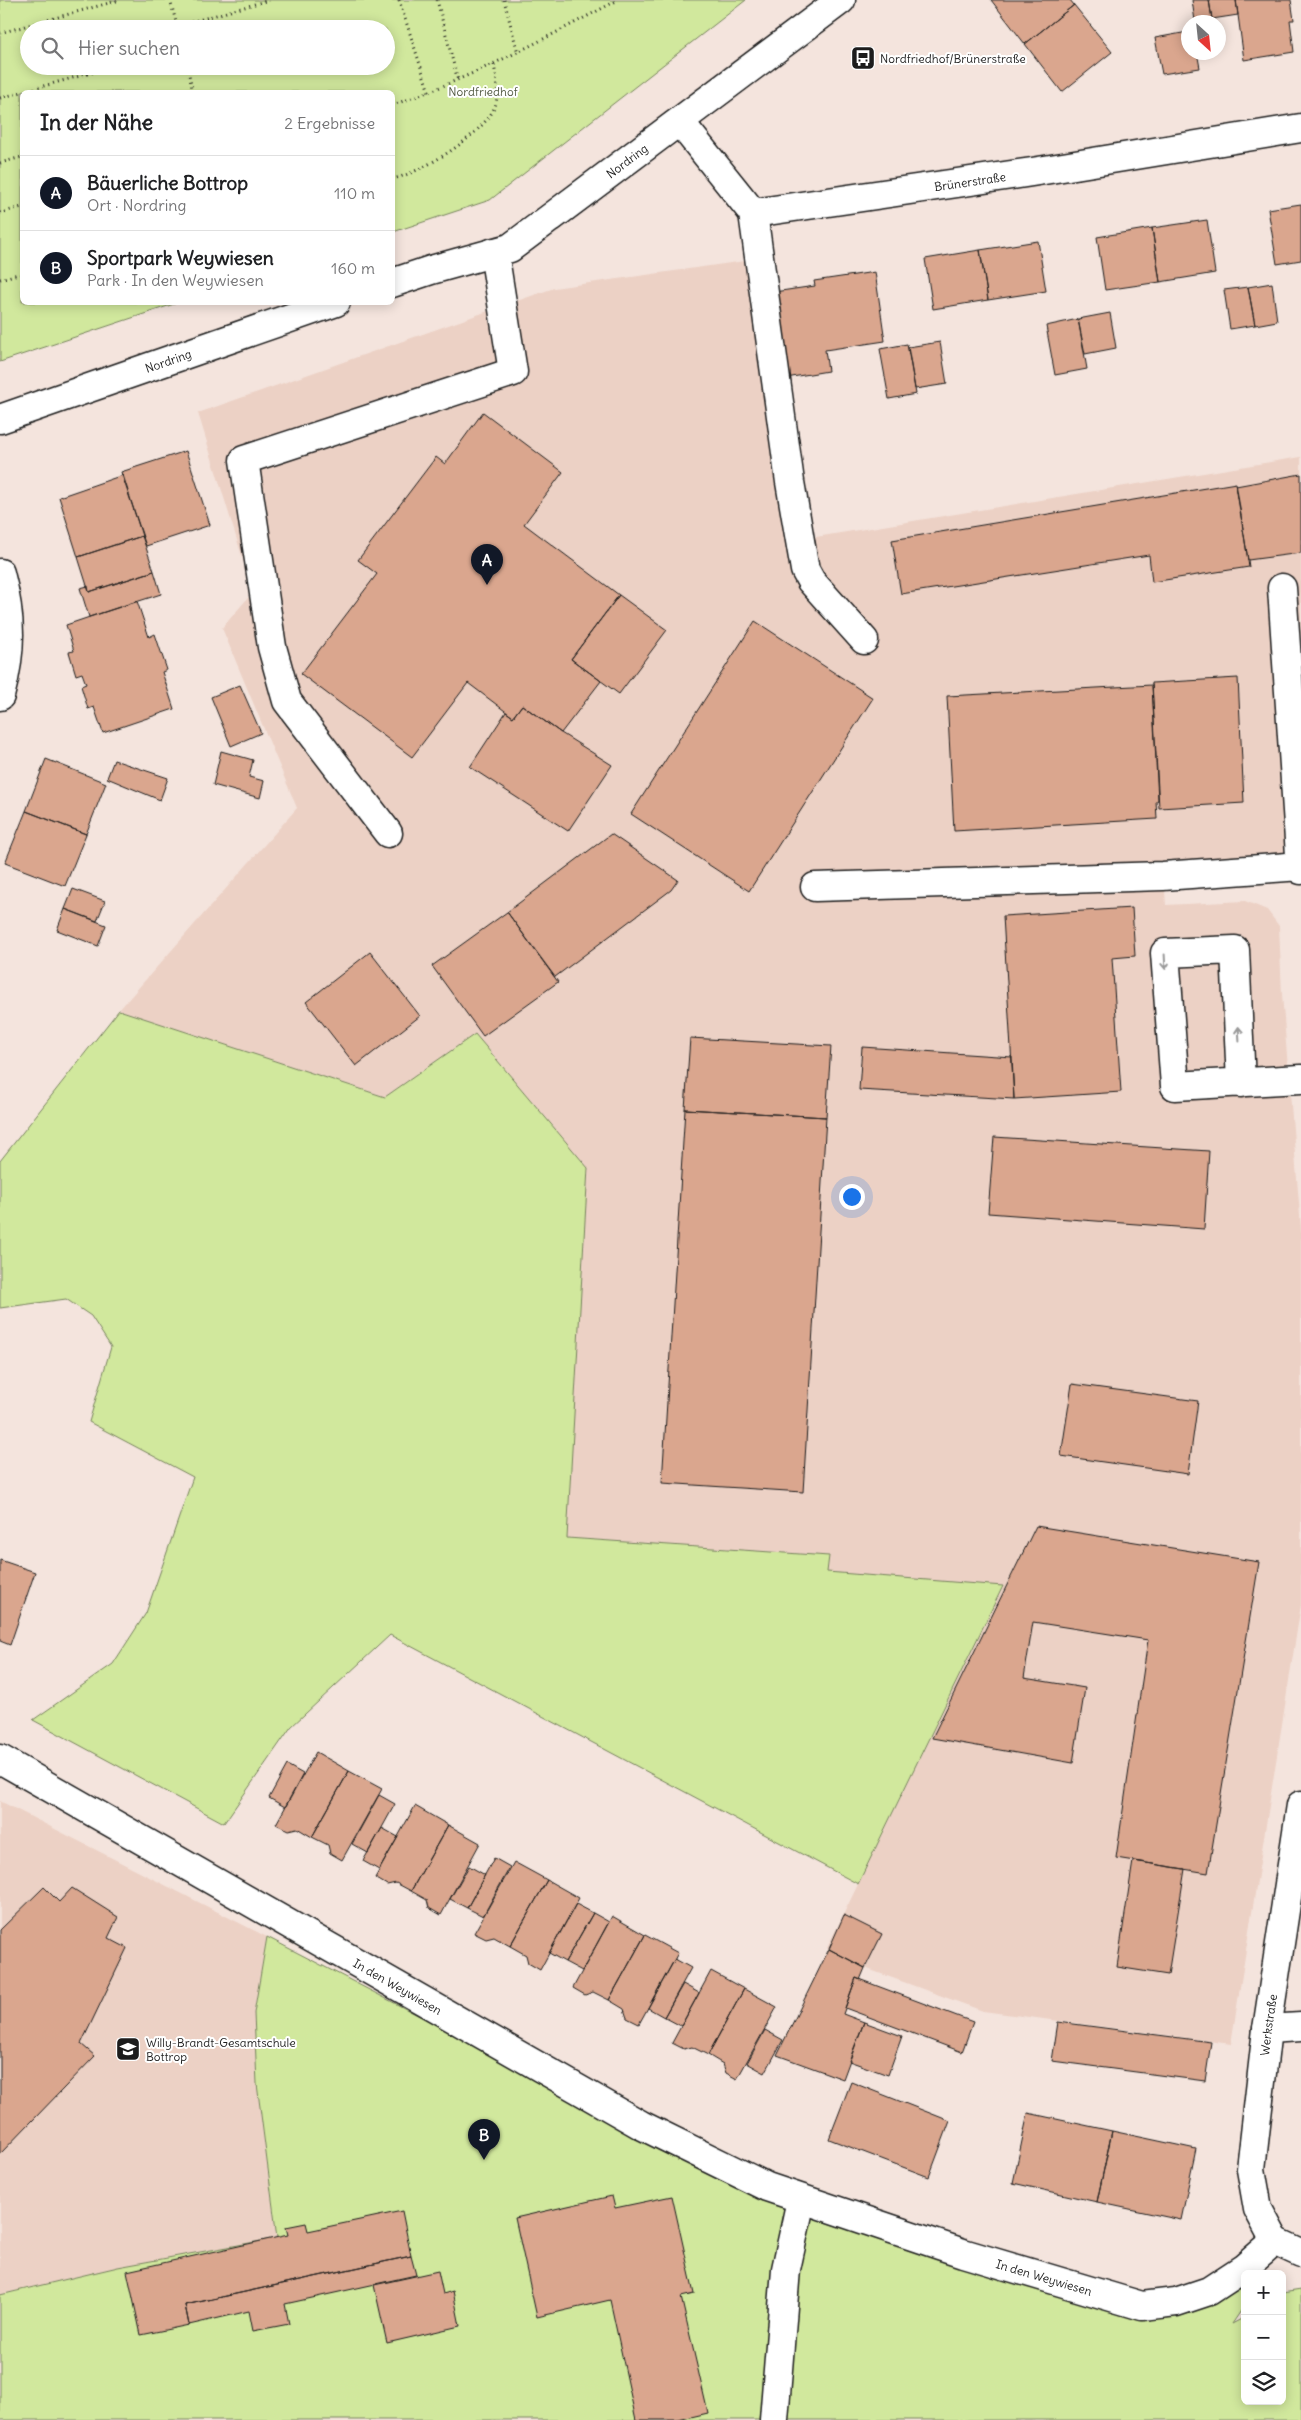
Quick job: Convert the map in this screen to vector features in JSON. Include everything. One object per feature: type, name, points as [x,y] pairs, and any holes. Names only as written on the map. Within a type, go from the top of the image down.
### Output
[{"type":"street","name":"Nordring","points":[[395,282],[510,248],[841,0]]},
{"type":"street","points":[[680,122],[753,213],[790,482],[805,570],[811,581],[864,640]]},
{"type":"street","name":"Brünerstraße","points":[[753,213],[1032,172],[1301,128]]},
{"type":"street","points":[[388,833],[286,701],[272,647],[244,460],[514,372],[494,252]]},
{"type":"street","name":"Nordring","points":[[0,419],[327,305]]},
{"type":"street","points":[[0,573],[7,600],[10,637],[7,669],[0,696]]},
{"type":"street","points":[[1282,588],[1301,870]]},
{"type":"street","points":[[815,887],[938,881],[1163,876],[1301,866]]},
{"type":"street","points":[[1241,1082],[1235,950],[1164,953],[1175,1086],[1301,1079]]},
{"type":"street","name":"In den Weywiesen","points":[[0,1759],[641,2124],[767,2187],[801,2200],[963,2254],[1142,2306],[1176,2302],[1209,2291],[1244,2268],[1275,2241]]},
{"type":"street","name":"Werkstraße","points":[[1275,2241],[1258,2209],[1252,2169],[1267,2029],[1293,1907],[1301,1805]]},
{"type":"street","points":[[1267,2029],[1301,2027]]},
{"type":"street","points":[[774,2420],[786,2269],[801,2200]]},
{"type":"street","points":[[1275,2241],[1301,2253]]},
{"type":"path","points":[[47,20],[120,0]]},
{"type":"path","points":[[170,0],[175,20]]},
{"type":"path","points":[[201,20],[269,0]]},
{"type":"path","points":[[400,0],[429,92]]},
{"type":"path","points":[[438,0],[458,81]]},
{"type":"path","points":[[504,0],[518,53]]},
{"type":"path","points":[[395,103],[458,81],[518,53],[618,0]]},
{"type":"path","points":[[0,33],[20,28]]},
{"type":"path","points":[[395,179],[403,177],[448,151],[474,133],[489,119],[496,103],[497,85],[494,64]]},
{"type":"path","points":[[29,90],[83,75]]},
{"type":"path","points":[[189,75],[193,90]]},
{"type":"path","points":[[0,98],[20,92]]},
{"type":"path","points":[[0,163],[20,157]]},
{"type":"path","points":[[0,212],[20,207]]},
{"type":"path","points":[[0,279],[20,274]]},
{"type":"shaded area","points":[[766,258],[810,538],[1301,457],[1301,854],[1163,863],[1166,905],[1245,901],[1267,910],[1279,926],[1282,994],[1301,1228],[1301,1605],[1231,2044],[983,2011],[865,1968],[827,1948],[1003,1587],[826,1572],[829,1556],[566,1538],[588,1168],[475,1034],[385,1097],[119,1010],[297,808],[222,628],[253,592],[198,413],[554,288]]},
{"type":"shaded area","name":"Willy-Brandt-Gesamtschule Bottrop","points":[[0,1801],[267,1937],[254,2013],[257,2084],[277,2238],[118,2267],[0,2295]]},
{"type":"green space","name":"Nordfriedhof","points":[[0,0],[746,0],[490,200],[395,231],[395,90],[20,90],[20,305],[171,305],[0,362]]},
{"type":"green space","points":[[119,1010],[385,1097],[475,1034],[588,1168],[567,1538],[829,1556],[827,1572],[1003,1586],[858,1884],[390,1635],[291,1727],[224,1823],[33,1720],[113,1664],[146,1613],[193,1477],[89,1422],[111,1347],[91,1316],[66,1299],[0,1308],[0,1161]]},
{"type":"green space","points":[[267,1937],[632,2126],[1136,2312],[1241,2280],[1241,2311],[1232,2324],[1241,2319],[1241,2405],[1286,2405],[1286,2292],[1301,2290],[1301,2420],[0,2420],[0,2295],[118,2267],[277,2238],[257,2084],[254,2013]]},
{"type":"building","points":[[991,0],[1070,0],[1074,5],[1025,44]]},
{"type":"building","points":[[1192,0],[1209,0],[1211,15],[1194,15]]},
{"type":"building","points":[[1209,0],[1236,0],[1238,15],[1226,17],[1226,15],[1211,15]]},
{"type":"building","points":[[1236,0],[1291,0],[1294,20],[1290,20],[1294,52],[1244,60]]},
{"type":"building","points":[[1074,5],[1112,52],[1062,92],[1025,44]]},
{"type":"building","points":[[1181,33],[1181,60],[1198,60],[1200,68],[1162,74],[1155,38]]},
{"type":"building","points":[[1301,204],[1301,260],[1277,264],[1268,209]]},
{"type":"building","points":[[1207,220],[1215,273],[1160,282],[1152,228]]},
{"type":"building","points":[[1152,228],[1160,282],[1105,290],[1097,237]]},
{"type":"building","points":[[1038,241],[1046,291],[988,300],[980,250]]},
{"type":"building","points":[[980,250],[988,300],[933,309],[925,259]]},
{"type":"building","points":[[875,272],[885,341],[825,350],[828,371],[786,378],[774,292],[815,286],[814,281]]},
{"type":"building","points":[[1272,283],[1277,321],[1255,325],[1248,287]]},
{"type":"building","points":[[1248,287],[1255,325],[1230,329],[1224,290]]},
{"type":"building","points":[[1110,313],[1116,348],[1085,354],[1078,319]]},
{"type":"building","points":[[1078,319],[1087,369],[1055,375],[1046,326]]},
{"type":"building","points":[[940,342],[947,384],[915,389],[908,347]]},
{"type":"building","points":[[907,344],[916,394],[889,399],[880,349]]},
{"type":"building","points":[[483,412],[563,472],[524,524],[619,595],[571,659],[601,681],[561,733],[522,705],[513,717],[468,683],[412,757],[301,674],[377,574],[358,560],[436,457],[445,464]]},
{"type":"building","points":[[186,451],[210,525],[146,546],[121,472]]},
{"type":"building","points":[[1301,474],[1301,553],[1248,560],[1236,486]]},
{"type":"building","points":[[123,475],[142,536],[78,557],[59,497]]},
{"type":"building","points":[[1236,483],[1249,567],[1152,582],[1149,555],[901,594],[892,540]]},
{"type":"building","points":[[142,536],[154,571],[89,592],[78,557]]},
{"type":"building","points":[[154,571],[161,594],[89,617],[80,588],[88,586],[89,592]]},
{"type":"building","points":[[619,595],[667,630],[619,694],[571,659]]},
{"type":"building","points":[[137,601],[149,637],[155,634],[167,670],[162,672],[174,709],[103,733],[94,707],[88,709],[81,686],[86,684],[82,673],[76,675],[69,652],[74,651],[66,625]]},
{"type":"building","points":[[755,621],[873,698],[749,891],[631,814]]},
{"type":"building","points":[[1238,678],[1244,803],[1159,808],[1152,683]]},
{"type":"building","points":[[240,685],[261,733],[231,746],[211,697]]},
{"type":"building","points":[[1152,685],[1158,800],[1156,801],[1157,819],[954,831],[947,696]]},
{"type":"building","points":[[522,705],[561,733],[612,765],[568,831],[470,767],[506,712],[513,717]]},
{"type":"building","points":[[221,751],[253,760],[249,777],[264,781],[260,798],[213,785]]},
{"type":"building","points":[[46,759],[106,783],[86,834],[26,811]]},
{"type":"building","points":[[114,760],[168,778],[160,800],[107,778]]},
{"type":"building","points":[[26,811],[86,834],[65,886],[5,863]]},
{"type":"building","points":[[611,834],[678,880],[671,890],[555,977],[507,912]]},
{"type":"building","points":[[73,889],[105,901],[97,921],[65,909]]},
{"type":"building","points":[[1132,908],[1135,956],[1112,958],[1121,1092],[1014,1099],[1003,916]]},
{"type":"building","points":[[65,909],[106,925],[98,946],[57,930]]},
{"type":"building","points":[[507,912],[558,982],[483,1036],[432,966]]},
{"type":"building","points":[[370,952],[420,1016],[356,1066],[306,1002]]},
{"type":"building","points":[[690,1038],[831,1046],[826,1117],[685,1109]]},
{"type":"building","points":[[862,1047],[1012,1057],[1014,1099],[859,1090]]},
{"type":"building","points":[[685,1109],[826,1117],[803,1492],[662,1483]]},
{"type":"building","points":[[994,1137],[1209,1151],[1204,1229],[988,1213]]},
{"type":"building","points":[[1072,1384],[1198,1401],[1188,1474],[1061,1456]]},
{"type":"building","points":[[1036,1526],[1259,1562],[1208,1873],[1116,1858],[1148,1640],[1033,1622],[1024,1678],[1085,1688],[1073,1763],[932,1738]]},
{"type":"building","points":[[0,1560],[35,1572],[10,1645],[0,1641]]},
{"type":"building","points":[[316,1752],[349,1771],[312,1837],[297,1828],[288,1830],[276,1824]]},
{"type":"building","points":[[287,1765],[303,1774],[285,1807],[269,1798]]},
{"type":"building","points":[[349,1771],[382,1789],[342,1860],[330,1853],[328,1845],[312,1837]]},
{"type":"building","points":[[379,1795],[395,1804],[368,1853],[352,1844]]},
{"type":"building","points":[[415,1806],[448,1825],[411,1891],[396,1883],[387,1885],[375,1878]]},
{"type":"building","points":[[448,1825],[480,1843],[441,1915],[429,1908],[427,1900],[411,1891]]},
{"type":"building","points":[[382,1828],[398,1837],[379,1870],[363,1861]]},
{"type":"building","points":[[494,1858],[510,1867],[483,1916],[467,1908]]},
{"type":"building","points":[[1133,1861],[1185,1869],[1168,1975],[1117,1967]]},
{"type":"building","points":[[514,1862],[547,1880],[510,1946],[494,1937],[486,1939],[474,1933]]},
{"type":"building","points":[[469,1866],[485,1875],[467,1908],[450,1899]]},
{"type":"building","points":[[547,1880],[579,1898],[540,1970],[528,1963],[526,1955],[510,1946]]},
{"type":"building","points":[[44,1887],[59,1902],[72,1888],[118,1917],[108,1938],[127,1948],[81,2044],[95,2056],[0,2154],[0,1930]]},
{"type":"building","points":[[576,1904],[593,1913],[565,1962],[549,1953]]},
{"type":"building","points":[[593,1913],[609,1922],[582,1971],[565,1962]]},
{"type":"building","points":[[844,1915],[882,1934],[865,1968],[829,1949]]},
{"type":"building","points":[[612,1916],[645,1935],[609,2000],[593,1992],[585,1995],[573,1988]]},
{"type":"building","points":[[645,1935],[678,1953],[639,2024],[627,2018],[624,2009],[609,2000]]},
{"type":"building","points":[[829,1949],[865,1968],[860,1980],[856,1978],[843,2014],[864,2022],[843,2079],[777,2055]]},
{"type":"building","points":[[675,1959],[691,1968],[664,2017],[648,2008]]},
{"type":"building","points":[[711,1971],[744,1989],[708,2055],[692,2047],[684,2049],[672,2043]]},
{"type":"building","points":[[856,1978],[973,2022],[962,2052],[845,2008]]},
{"type":"building","points":[[683,1984],[699,1993],[681,2026],[664,2017]]},
{"type":"building","points":[[744,1989],[777,2007],[737,2079],[726,2073],[723,2064],[708,2055]]},
{"type":"building","points":[[864,2022],[902,2036],[888,2075],[849,2061]]},
{"type":"building","points":[[1058,2022],[1211,2042],[1205,2081],[1052,2061]]},
{"type":"building","points":[[765,2030],[783,2040],[765,2073],[747,2063]]},
{"type":"building","points":[[851,2082],[950,2121],[929,2177],[829,2139]]},
{"type":"building","points":[[1028,2113],[1112,2131],[1097,2202],[1013,2183]]},
{"type":"building","points":[[1112,2131],[1196,2149],[1181,2220],[1097,2202]]},
{"type":"building","points":[[612,2196],[615,2208],[672,2196],[694,2294],[681,2297],[708,2413],[678,2420],[636,2420],[610,2300],[537,2317],[515,2218]]},
{"type":"building","points":[[402,2211],[411,2256],[185,2305],[189,2325],[141,2335],[127,2271],[288,2235],[286,2227],[306,2223],[308,2231]]},
{"type":"building","points":[[411,2256],[416,2275],[285,2304],[289,2324],[253,2331],[249,2311],[189,2325],[185,2305]]},
{"type":"building","points":[[438,2271],[443,2294],[453,2291],[460,2326],[387,2343],[374,2285]]},
{"type":"place","name":"Nordfriedhof/Brünerstraße","points":[[863,58]]},
{"type":"place","name":"Bäuerliche Bottrop","points":[[487,585]]},
{"type":"place","name":"Willy-Brandt-Gesamtschule Bottrop","points":[[128,2049]]},
{"type":"place","name":"Sportpark Weywiesen","points":[[484,2160]]}]
